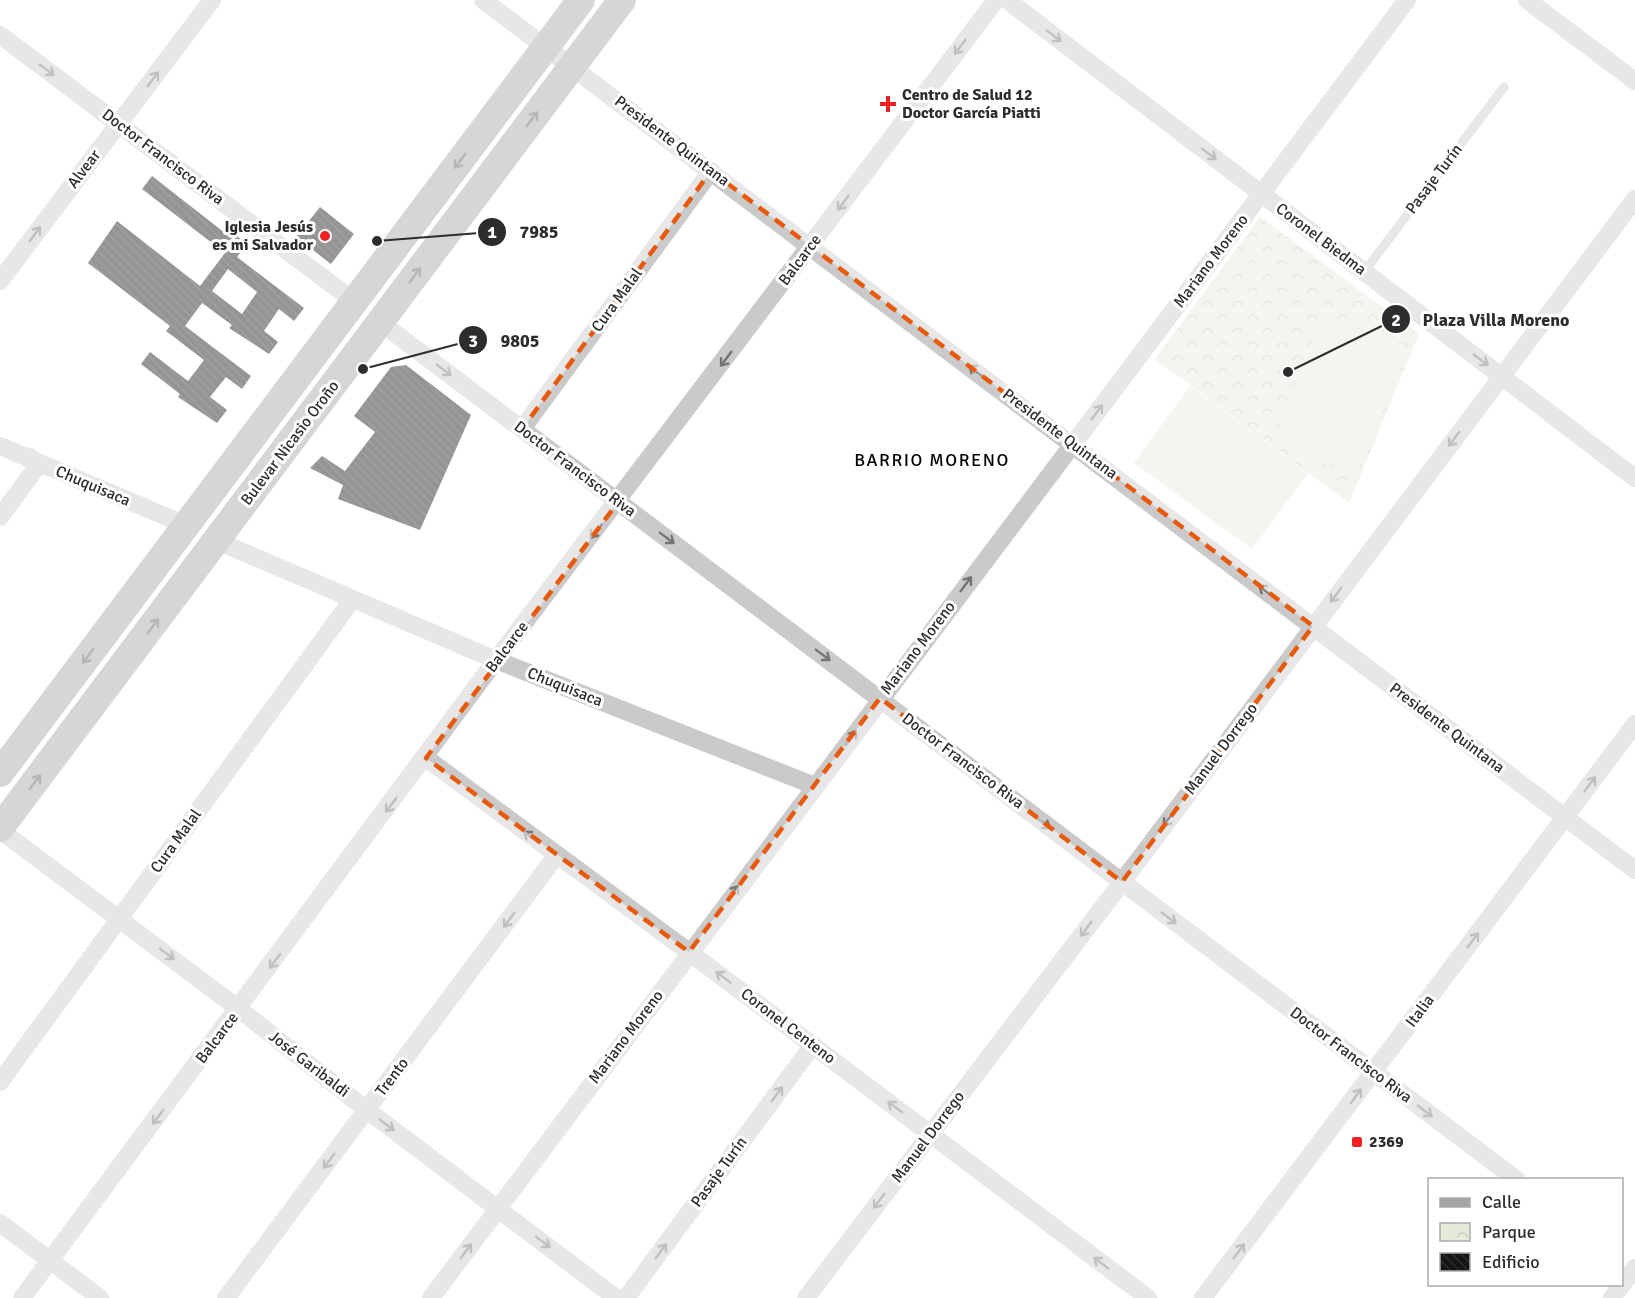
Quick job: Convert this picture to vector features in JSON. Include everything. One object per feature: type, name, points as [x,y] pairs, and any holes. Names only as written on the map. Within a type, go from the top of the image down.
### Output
[{"type":"main road","name":"Bulevar Nicasio Oroño","points":[[0,774],[581,0]]},
{"type":"main road","name":"Bulevar Nicasio Oroño","points":[[0,829],[622,0]]},
{"type":"street","name":"Alvear","points":[[0,281],[212,0]]},
{"type":"street","name":"Presidente Quintana","points":[[483,0],[1635,870]]},
{"type":"street","name":"Balcarce","points":[[22,1298],[426,758],[496,660],[619,501],[996,0]]},
{"type":"street","name":"Coronel Biedma","points":[[1007,0],[1502,376],[1632,469]]},
{"type":"street","name":"Mariano Moreno","points":[[430,1298],[1407,0]]},
{"type":"street","points":[[1527,0],[1635,81]]},
{"type":"street","name":"Doctor Francisco Riva","points":[[0,35],[354,302]]},
{"type":"street","name":"Cura Malal","points":[[522,429],[711,171]]},
{"type":"street","name":"Manuel Dorrego","points":[[806,1298],[1635,199]]},
{"type":"street","name":"Doctor Francisco Riva","points":[[380,322],[1516,1178]]},
{"type":"street","points":[[0,434],[39,464],[0,517]]},
{"type":"street","name":"Chuquisaca","points":[[0,446],[186,525]]},
{"type":"street","name":"Chuquisaca","points":[[217,541],[496,660],[815,786]]},
{"type":"street","name":"Cura Malal","points":[[0,1082],[352,600]]},
{"type":"street","name":"Italia","points":[[1203,1298],[1635,724]]},
{"type":"street","name":"Coronel Centeno","points":[[426,758],[556,856],[689,951],[1148,1298]]},
{"type":"street","name":"José Garibaldi","points":[[0,829],[616,1298]]},
{"type":"street","name":"Trento","points":[[226,1298],[556,856]]},
{"type":"street","name":"Pasaje Turín","points":[[626,1298],[813,1045]]},
{"type":"street","points":[[0,1223],[100,1298]]},
{"type":"street","points":[[1623,1259],[1635,1268],[1623,1284]]},
{"type":"street","points":[[1612,1298],[1621,1286]]},
{"type":"lane","name":"Pasaje Turín","points":[[1364,272],[1504,87]]},
{"type":"highlighted area","points":[[711,171],[1313,626],[1122,882],[880,698],[689,952],[426,758],[619,501],[522,429]]},
{"type":"green space","points":[[1260,217],[1419,334],[1349,503],[1155,359]]},
{"type":"green space","points":[[1325,315],[1408,349],[1356,475],[1273,441]]},
{"type":"green space","points":[[1190,386],[1308,473],[1252,549],[1134,463]]},
{"type":"building","points":[[152,176],[234,240],[237,236],[247,244],[237,257],[304,308],[294,321],[279,309],[264,331],[278,342],[269,354],[229,328],[232,325],[202,303],[185,326],[251,376],[242,389],[226,377],[210,397],[227,410],[217,423],[178,397],[180,394],[141,364],[150,352],[188,381],[204,360],[166,331],[170,326],[88,263],[117,221],[200,286],[225,253],[142,189]],"holes":[[[228,269],[257,292],[242,314],[212,291]]]},
{"type":"building","name":"Iglesia Jesús es mi Salvador","points":[[320,207],[354,234],[331,264],[296,237]]},
{"type":"building","points":[[406,365],[471,415],[420,530],[338,499],[343,485],[310,468],[322,456],[345,471],[375,432],[354,416],[391,367]]},
{"type":"place","name":"Centro de Salud 12 Doctor García Piatti","points":[[888,104]]},
{"type":"place","name":"Iglesia Jesús es mi Salvador","points":[[325,236]]},
{"type":"place","name":"7985","points":[[377,241]]},
{"type":"place","name":"9805","points":[[363,369]]},
{"type":"place","name":"Plaza Villa Moreno","points":[[1288,372]]},
{"type":"place","name":"2369","points":[[1357,1142]]},
{"type":"district","name":"BARRIO MORENO","points":[[932,460]]}]
